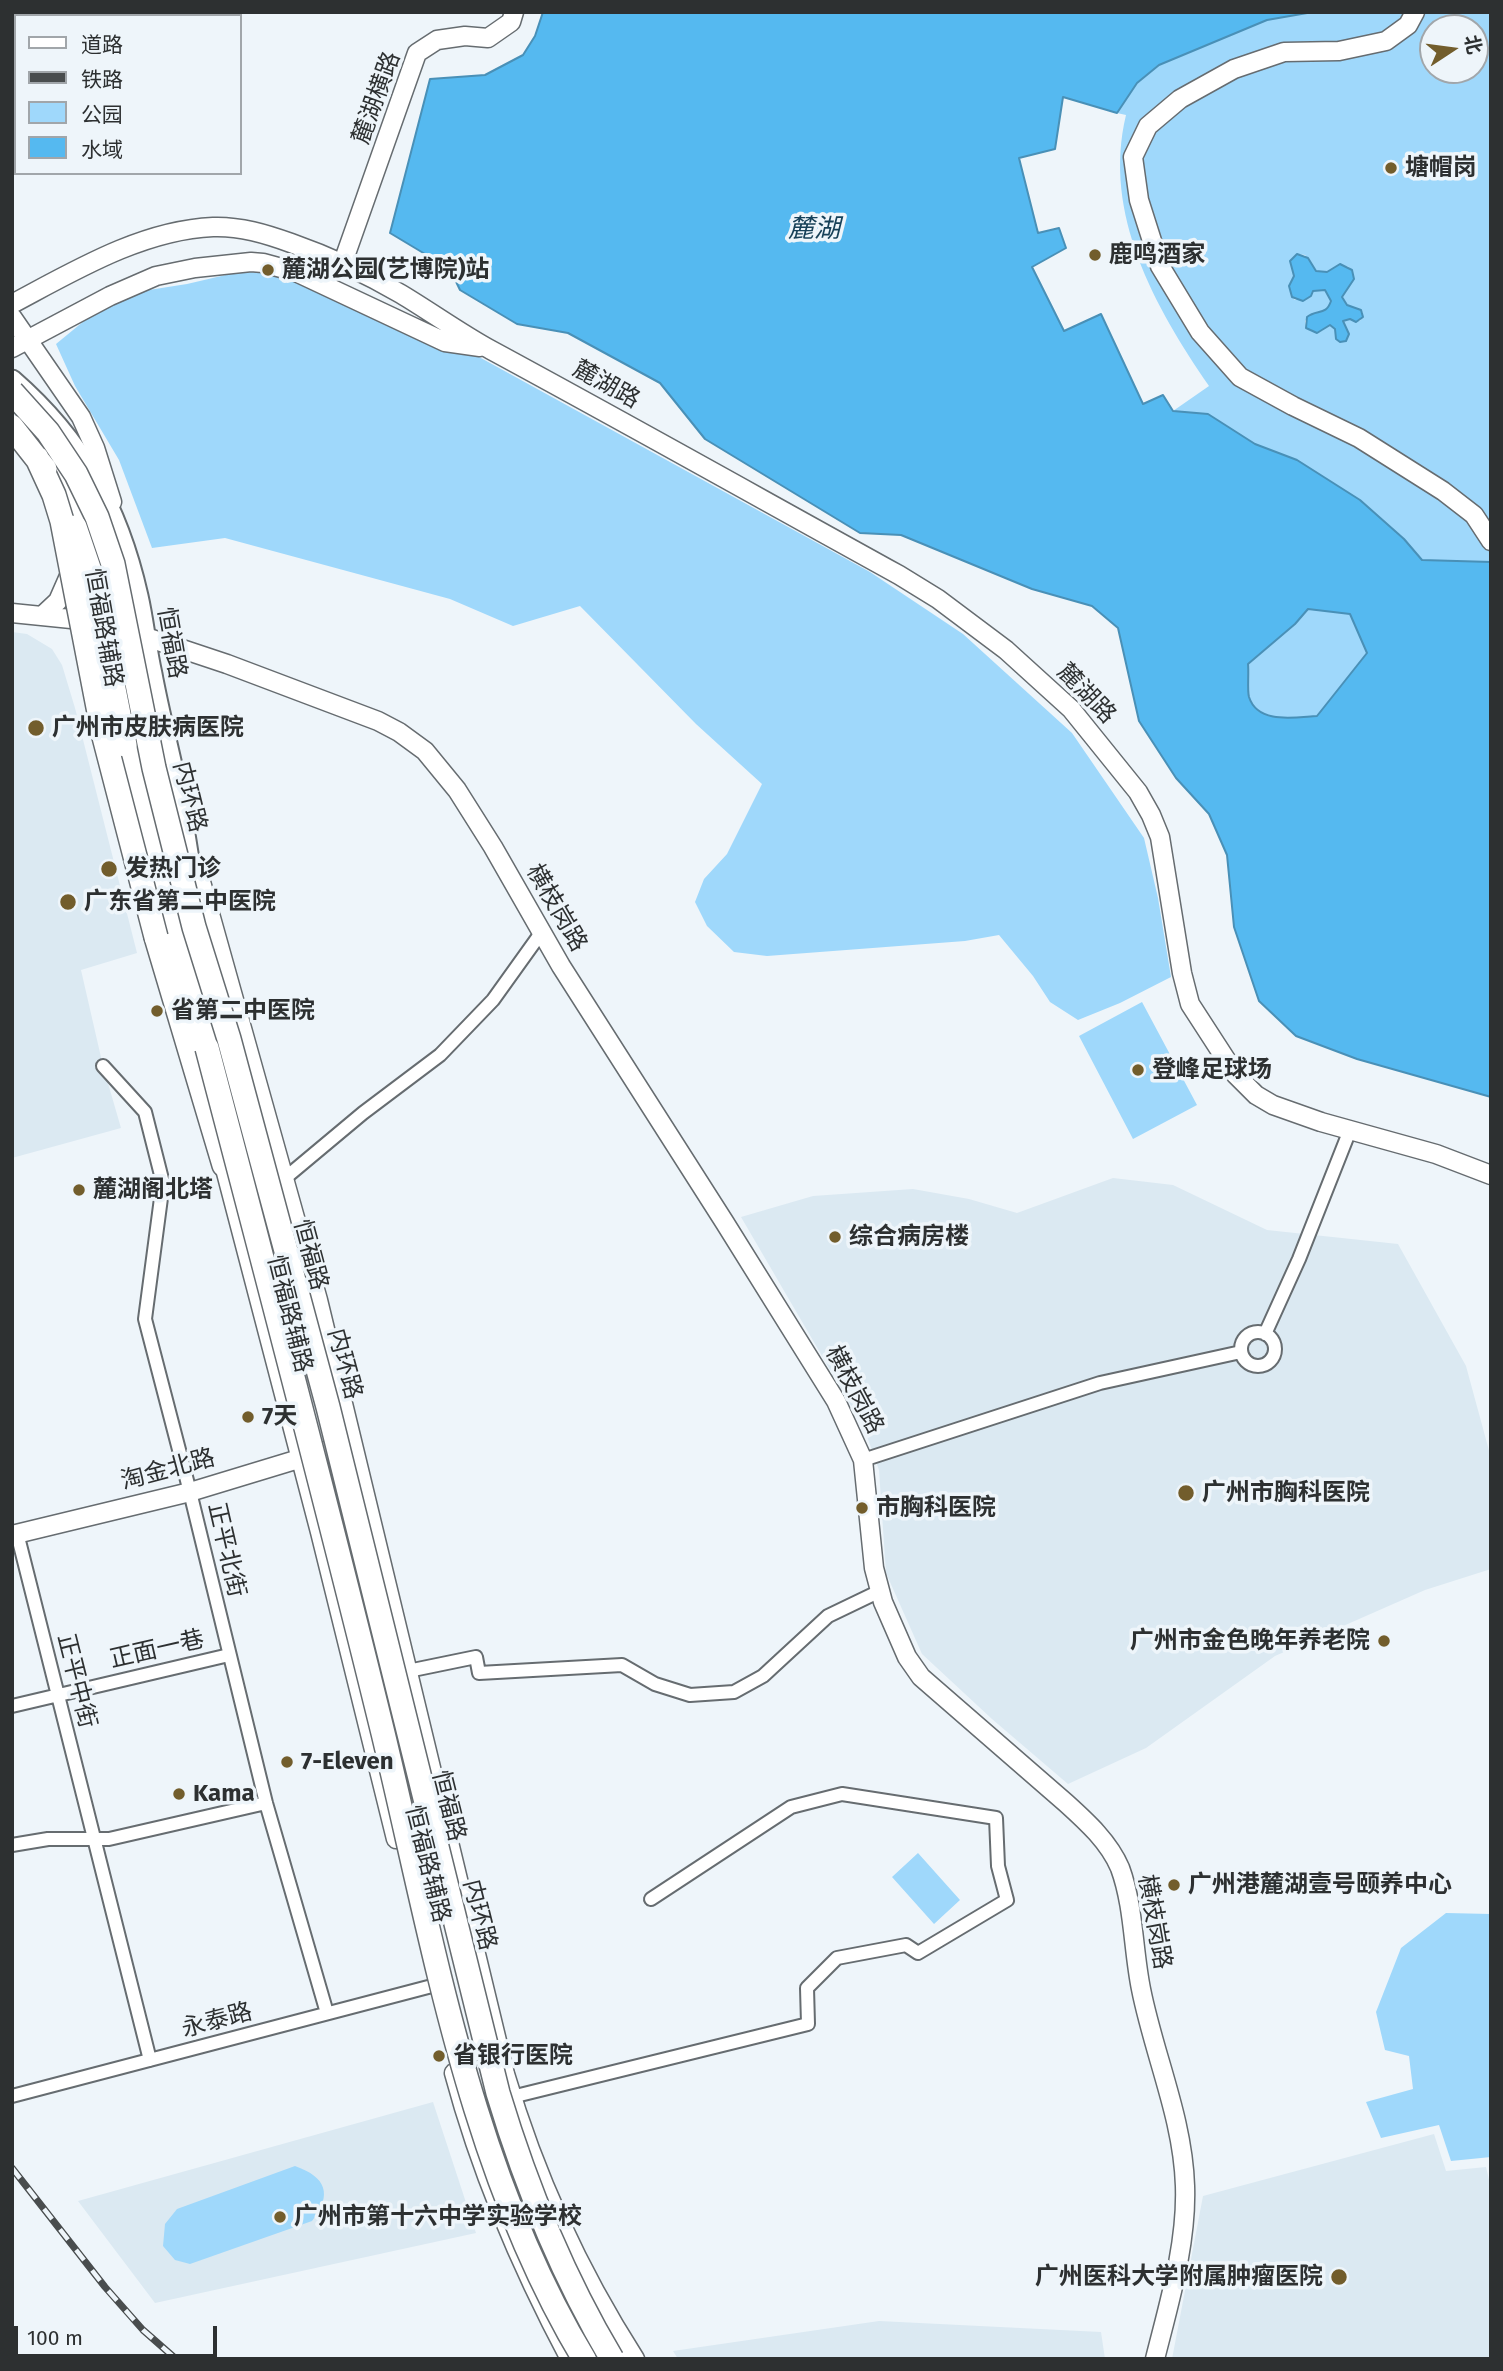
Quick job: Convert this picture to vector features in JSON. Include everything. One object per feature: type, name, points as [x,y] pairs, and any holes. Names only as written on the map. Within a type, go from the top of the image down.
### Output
[{"type":"highway","name":"内环路","points":[[12,392],[48,432],[76,474],[97,517],[109,552],[154,768],[194,927],[229,1040],[331,1420],[498,2093],[537,2208],[602,2358]]},
{"type":"highway","name":"内环路","points":[[12,427],[37,458],[74,523],[92,577],[125,745],[148,837],[269,1283],[474,2099],[510,2205],[538,2272],[602,2358]]},
{"type":"highway","points":[[37,458],[54,495],[62,522],[103,733],[156,937],[224,1165]]},
{"type":"main road","name":"麓湖横路","points":[[342,265],[417,52],[437,40],[465,36],[488,37],[511,22],[514,12]]},
{"type":"main road","points":[[1415,12],[1408,25],[1386,41],[1339,51],[1284,52],[1234,69],[1180,99],[1148,126],[1133,157],[1139,200],[1160,266],[1200,332],[1240,377],[1293,407],[1359,439],[1443,491],[1474,515],[1490,539]]},
{"type":"main road","name":"麓湖路","points":[[12,304],[127,247],[180,231],[214,227],[241,228],[276,237],[399,293],[487,348],[900,575],[977,627],[1025,667],[1071,709],[1131,783],[1151,815],[1160,837],[1182,974],[1190,1004],[1236,1076],[1256,1095],[1273,1105],[1436,1154],[1491,1175]]},
{"type":"main road","name":"麓湖路","points":[[20,344],[110,296],[156,276],[195,268],[251,262],[296,272],[445,342],[487,348]]},
{"type":"main road","points":[[12,317],[20,344],[71,402],[88,432],[104,473],[118,526]]},
{"type":"main road","name":"恒福路","points":[[12,380],[52,418],[95,477],[118,526],[138,596],[208,962],[271,1204],[318,1453]]},
{"type":"main road","name":"恒福路","points":[[12,407],[55,461],[86,522],[98,558],[160,863],[318,1453],[438,1954],[487,2102],[524,2233],[561,2313],[602,2358]]},
{"type":"main road","name":"恒福路辅路","points":[[12,444],[49,498],[61,530],[105,771],[152,956],[202,1114],[224,1165],[318,1453],[432,1986],[487,2102],[537,2170],[557,2217],[600,2301],[635,2359]]},
{"type":"main road","points":[[42,616],[58,601],[69,576]]},
{"type":"main road","name":"横枝岗路","points":[[12,613],[76,618],[113,627],[307,693],[378,721],[425,751],[457,790],[493,846],[541,933],[816,1367],[845,1418],[863,1460],[874,1567],[880,1591],[907,1657],[921,1677],[1090,1825],[1107,1845],[1119,1868],[1127,1893],[1141,1990],[1173,2104],[1185,2186],[1184,2221],[1174,2282],[1155,2359]]},
{"type":"main road","name":"恒福路辅路","points":[[177,790],[299,1229],[357,1455],[408,1671],[487,2102],[490,2188],[509,2236],[570,2359]]},
{"type":"main road","points":[[224,1165],[255,1218]]},
{"type":"main road","points":[[271,1204],[299,1229]]},
{"type":"main road","name":"淘金北路","points":[[15,1534],[190,1492],[318,1453]]},
{"type":"street","points":[[61,530],[86,522]]},
{"type":"street","points":[[284,1179],[363,1113],[440,1055],[493,1000],[541,933]]},
{"type":"street","name":"正平北街","points":[[103,1066],[145,1112],[163,1184],[145,1319],[266,1803],[327,2013]]},
{"type":"street","points":[[1265,1334],[1299,1259],[1350,1130]]},
{"type":"street","points":[[1255,1332],[1265,1334],[1270,1338],[1274,1353],[1263,1365],[1252,1365],[1241,1353],[1245,1338],[1255,1332]]},
{"type":"street","points":[[863,1460],[1100,1383],[1241,1353]]},
{"type":"street","name":"正平中街","points":[[15,1534],[150,2060]]},
{"type":"street","points":[[408,1671],[475,1657],[479,1673],[622,1665],[655,1684],[690,1695],[734,1692],[764,1676],[828,1616],[880,1591]]},
{"type":"street","name":"正面一巷","points":[[12,1706],[229,1655]]},
{"type":"street","points":[[487,2102],[808,2024],[807,1988],[837,1958],[906,1945],[918,1953],[1007,1900],[998,1866],[996,1818],[842,1794],[791,1807],[651,1899]]},
{"type":"street","points":[[12,1845],[48,1839],[109,1839],[266,1803]]},
{"type":"street","name":"永泰路","points":[[12,2096],[432,1986]]},
{"type":"shaded area","name":"广东省第二中医院","points":[[12,632],[27,634],[52,649],[62,665],[137,953],[81,970],[103,1066],[121,1128],[12,1158]]},
{"type":"shaded area","name":"广州市胸科医院","points":[[1113,1178],[1173,1185],[1267,1230],[1398,1244],[1466,1366],[1491,1458],[1491,1569],[1425,1590],[1275,1656],[1146,1748],[1068,1784],[922,1654],[886,1573],[879,1470],[864,1428],[741,1217],[813,1196],[913,1189],[969,1199],[1017,1213]]},
{"type":"shaded area","name":"广州市第十六中学实验学校","points":[[433,2102],[476,2233],[155,2303],[78,2201]]},
{"type":"shaded area","name":"广州医科大学附属肿瘤医院","points":[[1434,2134],[1446,2171],[1486,2167],[1491,2188],[1491,2359],[1172,2359],[1203,2196]]},
{"type":"shaded area","points":[[879,2321],[1101,2332],[1105,2359],[678,2359],[673,2351]]},
{"type":"green space","points":[[1313,12],[1491,12],[1491,562],[1422,560],[1404,539],[1297,460],[1255,444],[1208,414],[1173,411],[1209,386],[1170,324],[1138,258],[1127,223],[1121,188],[1120,152],[1126,115],[1117,113],[1137,83],[1159,65],[1267,20]],"holes":[[[1297,254],[1305,255],[1316,271],[1327,272],[1340,264],[1349,267],[1354,279],[1342,297],[1347,305],[1361,310],[1363,314],[1360,321],[1346,319],[1335,336],[1335,329],[1330,325],[1320,332],[1306,328],[1305,321],[1313,313],[1320,313],[1328,307],[1331,301],[1325,290],[1313,291],[1295,300],[1292,297],[1289,285],[1294,276]]]},
{"type":"green space","points":[[247,270],[319,277],[430,330],[870,572],[963,634],[1072,733],[1144,838],[1158,898],[1171,977],[1120,1003],[1078,1020],[1050,1002],[1033,976],[999,935],[965,941],[767,956],[734,952],[707,926],[695,902],[704,879],[727,854],[762,784],[696,724],[580,606],[513,626],[450,599],[225,538],[152,548],[119,460],[75,386],[56,344],[84,321],[136,292]]},
{"type":"green space","points":[[1308,609],[1351,614],[1367,653],[1317,716],[1269,716],[1260,712],[1249,697],[1248,664],[1295,624]]},
{"type":"green space","name":"登峰足球场","points":[[1142,1002],[1197,1105],[1133,1139],[1079,1036]]},
{"type":"green space","points":[[918,1853],[960,1900],[934,1924],[892,1877]]},
{"type":"green space","points":[[1446,1913],[1491,1914],[1491,2157],[1451,2161],[1439,2125],[1381,2138],[1366,2102],[1413,2089],[1409,2056],[1385,2050],[1376,2012],[1401,1948]]},
{"type":"green space","points":[[295,2166],[314,2175],[323,2188],[323,2203],[312,2221],[190,2264],[175,2260],[163,2246],[165,2224],[177,2209]]},
{"type":"water","name":"麓湖","points":[[543,12],[1313,12],[1267,20],[1159,65],[1137,83],[1117,113],[1063,97],[1055,149],[1019,158],[1038,233],[1059,228],[1066,248],[1032,267],[1064,331],[1101,314],[1143,404],[1163,395],[1173,411],[1208,414],[1255,444],[1297,460],[1360,500],[1404,539],[1422,560],[1491,562],[1491,1097],[1357,1059],[1296,1036],[1259,1001],[1234,927],[1227,855],[1209,814],[1176,778],[1139,721],[1118,628],[1092,606],[1032,589],[901,535],[860,533],[705,439],[660,383],[568,333],[517,324],[460,290],[450,269],[390,233],[430,79],[485,75],[523,55],[535,36]],"holes":[[[1308,609],[1350,614],[1367,653],[1317,716],[1289,718],[1260,712],[1248,694],[1248,664],[1295,624]]]},
{"type":"water","points":[[1297,254],[1308,258],[1316,271],[1327,272],[1340,264],[1352,270],[1354,279],[1342,297],[1347,305],[1361,310],[1363,317],[1356,322],[1350,319],[1343,321],[1349,334],[1346,341],[1340,342],[1336,339],[1335,329],[1330,325],[1317,333],[1306,328],[1307,317],[1327,309],[1331,301],[1325,290],[1313,291],[1311,296],[1303,301],[1292,297],[1289,286],[1294,276],[1290,261]]},
{"type":"railway","points":[[12,2168],[105,2287],[143,2330],[176,2359]]},
{"type":"place","name":"塘帽岗","points":[[1391,168]]},
{"type":"place","name":"鹿鸣酒家","points":[[1095,255]]},
{"type":"place","name":"麓湖公园(艺博院)站","points":[[268,270]]},
{"type":"place","name":"广州市皮肤病医院","points":[[36,728]]},
{"type":"place","name":"发热门诊","points":[[109,869]]},
{"type":"place","name":"广东省第二中医院","points":[[68,902]]},
{"type":"place","name":"省第二中医院","points":[[157,1011]]},
{"type":"place","name":"登峰足球场","points":[[1138,1070]]},
{"type":"place","name":"麓湖阁北塔","points":[[79,1190]]},
{"type":"place","name":"综合病房楼","points":[[835,1237]]},
{"type":"place","name":"7天","points":[[248,1417]]},
{"type":"place","name":"广州市胸科医院","points":[[1186,1493]]},
{"type":"place","name":"市胸科医院","points":[[862,1508]]},
{"type":"place","name":"广州市金色晚年养老院","points":[[1384,1641]]},
{"type":"place","name":"7-Eleven","points":[[287,1762]]},
{"type":"place","name":"Kama","points":[[179,1794]]},
{"type":"place","name":"广州港麓湖壹号颐养中心","points":[[1174,1885]]},
{"type":"place","name":"省银行医院","points":[[439,2056]]},
{"type":"place","name":"广州市第十六中学实验学校","points":[[280,2217]]},
{"type":"place","name":"广州医科大学附属肿瘤医院","points":[[1339,2277]]}]
